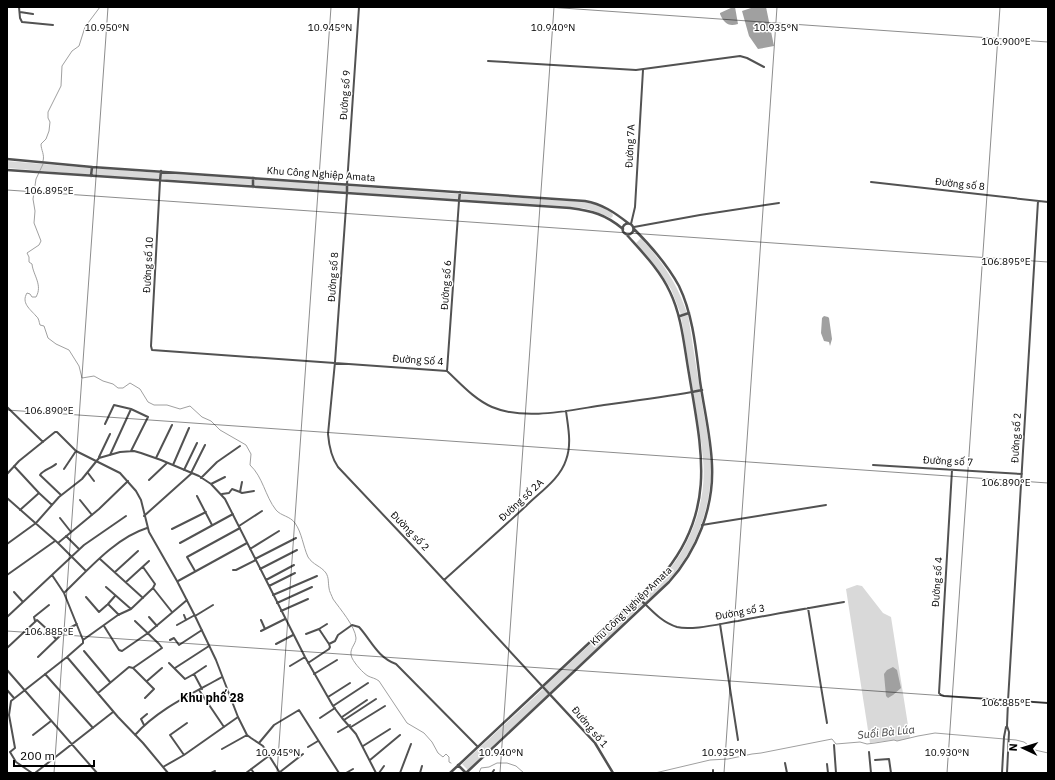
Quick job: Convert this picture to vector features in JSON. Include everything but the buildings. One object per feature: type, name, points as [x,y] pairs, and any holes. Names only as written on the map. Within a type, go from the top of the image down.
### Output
[{"type":"street","points":[[19,7],[22,22],[53,25]]},
{"type":"street","name":"Đường số 9","points":[[347,184],[359,7]]},
{"type":"street","points":[[20,12],[33,14]]},
{"type":"street","points":[[488,61],[643,70],[740,56],[764,67]]},
{"type":"street","name":"Đường 7A","points":[[630,223],[635,207],[643,70]]},
{"type":"street","name":"Khu Công Nghiệp Amata","points":[[7,159],[92,167],[594,202],[608,208],[630,223]]},
{"type":"street","points":[[91,176],[92,167]]},
{"type":"street","name":"Khu Công Nghiệp Amata","points":[[7,170],[586,210],[612,220],[623,229]]},
{"type":"street","points":[[160,181],[161,171]]},
{"type":"street","points":[[253,178],[253,187]]},
{"type":"street","name":"Đường số 10","points":[[152,350],[160,181]]},
{"type":"street","name":"Đường số 8","points":[[870,182],[1048,202]]},
{"type":"street","points":[[346,193],[347,184]]},
{"type":"street","points":[[459,201],[460,192]]},
{"type":"street","name":"Đường số 8","points":[[335,362],[346,193]]},
{"type":"street","name":"Đường số 6","points":[[447,370],[459,201]]},
{"type":"street","name":"Đường số 2","points":[[1008,700],[1038,201]]},
{"type":"street","points":[[634,228],[700,215],[779,203]]},
{"type":"street","points":[[630,223],[634,228],[631,234],[626,234],[623,229],[624,224],[630,223]]},
{"type":"street","name":"Khu Công Nghiệp Amata","points":[[466,773],[669,582],[684,563],[693,548],[702,525],[710,498],[712,486],[712,466],[702,390],[689,313],[679,287],[667,267],[634,228]]},
{"type":"street","name":"Khu Công Nghiệp Amata","points":[[451,773],[666,571],[680,552],[689,534],[698,507],[701,487],[702,460],[680,316],[670,290],[655,267],[626,234]]},
{"type":"street","points":[[680,316],[689,313]]},
{"type":"street","name":"Đường Số 4","points":[[152,350],[447,370],[470,393],[493,408],[523,414],[566,411],[692,392]]},
{"type":"street","name":"Đường số 2","points":[[335,362],[328,434],[330,450],[335,464],[543,687]]},
{"type":"street","points":[[692,392],[702,390]]},
{"type":"street","points":[[105,424],[114,405],[131,409],[148,418],[131,451]]},
{"type":"street","points":[[7,407],[44,442]]},
{"type":"street","points":[[110,455],[131,409]]},
{"type":"street","name":"Đường số 2A","points":[[444,580],[509,522],[559,473],[567,459],[570,437],[566,411]]},
{"type":"street","points":[[156,458],[172,425]]},
{"type":"street","points":[[173,465],[189,428]]},
{"type":"street","points":[[7,474],[14,466],[55,432],[57,432],[76,451],[98,459],[120,473],[128,481],[141,500],[147,528],[195,615],[247,735],[263,746],[280,773],[303,754]]},
{"type":"street","points":[[7,544],[36,523],[61,495],[88,473],[98,459],[110,434]]},
{"type":"street","points":[[184,470],[197,443]]},
{"type":"street","points":[[144,516],[191,473],[205,445]]},
{"type":"street","points":[[201,478],[217,462],[240,446]]},
{"type":"street","points":[[64,469],[76,451]]},
{"type":"street","points":[[98,459],[110,455],[134,451],[156,458],[191,473],[211,484],[222,494],[314,674],[334,707],[350,726],[363,746],[376,773]]},
{"type":"street","points":[[150,480],[167,463]]},
{"type":"street","points":[[56,464],[52,468],[42,472],[40,475],[61,495]]},
{"type":"street","name":"Đường số 7","points":[[873,465],[1022,474]]},
{"type":"street","points":[[14,466],[38,493],[52,505]]},
{"type":"street","name":"Đường số 4","points":[[952,470],[939,690],[940,694],[943,696],[1008,700]]},
{"type":"street","points":[[88,473],[94,481]]},
{"type":"street","points":[[211,484],[225,477]]},
{"type":"street","points":[[58,543],[92,515],[128,481]]},
{"type":"street","points":[[240,492],[242,482]]},
{"type":"street","points":[[222,494],[229,493],[232,489],[242,493],[254,491]]},
{"type":"street","points":[[20,510],[38,493]]},
{"type":"street","points":[[197,496],[212,525]]},
{"type":"street","points":[[7,498],[58,543],[70,557],[86,571]]},
{"type":"street","points":[[80,500],[92,515]]},
{"type":"street","points":[[702,525],[826,505]]},
{"type":"street","points":[[172,529],[206,512]]},
{"type":"street","points":[[196,571],[188,557],[262,512]]},
{"type":"street","points":[[180,543],[233,514]]},
{"type":"street","points":[[7,617],[70,557],[126,516]]},
{"type":"street","points":[[60,518],[71,532]]},
{"type":"street","points":[[64,593],[86,571],[130,534],[147,528]]},
{"type":"street","points":[[250,548],[279,531]]},
{"type":"street","points":[[66,536],[79,550]]},
{"type":"street","points":[[232,570],[236,570],[296,538]]},
{"type":"street","points":[[7,575],[55,541]]},
{"type":"street","points":[[177,581],[247,543]]},
{"type":"street","points":[[260,569],[297,550]]},
{"type":"street","points":[[115,572],[138,551]]},
{"type":"street","points":[[100,559],[143,598]]},
{"type":"street","points":[[126,582],[149,561]]},
{"type":"street","points":[[266,580],[294,565]]},
{"type":"street","points":[[7,753],[15,748],[9,715],[11,701],[82,645],[83,640],[130,609],[153,588],[155,584],[143,567]]},
{"type":"street","points":[[269,586],[295,573]]},
{"type":"street","points":[[52,575],[64,593],[83,640]]},
{"type":"street","points":[[273,595],[317,576]]},
{"type":"street","points":[[106,587],[130,609]]},
{"type":"street","points":[[277,603],[312,587]]},
{"type":"street","points":[[153,588],[172,612]]},
{"type":"street","points":[[14,592],[23,602]]},
{"type":"street","points":[[86,597],[98,611],[100,611],[115,596]]},
{"type":"street","points":[[638,598],[645,604]]},
{"type":"street","points":[[281,611],[308,599]]},
{"type":"street","points":[[104,626],[120,651],[124,650],[157,626],[187,600]]},
{"type":"street","name":"Đường số 3","points":[[645,604],[659,618],[677,627],[690,628],[844,602]]},
{"type":"street","points":[[108,604],[119,615]]},
{"type":"street","points":[[177,625],[213,604]]},
{"type":"street","points":[[7,648],[35,621],[34,617],[49,605]]},
{"type":"street","points":[[808,608],[827,723]]},
{"type":"street","points":[[184,615],[186,620]]},
{"type":"street","points":[[149,617],[157,626]]},
{"type":"street","points":[[261,631],[285,619]]},
{"type":"street","points":[[261,620],[265,629]]},
{"type":"street","points":[[35,621],[38,621],[56,639]]},
{"type":"street","points":[[98,692],[129,667],[133,668],[162,648],[135,621]]},
{"type":"street","points":[[38,657],[66,630],[76,624]]},
{"type":"street","points":[[306,634],[327,624]]},
{"type":"street","points":[[720,624],[738,740]]},
{"type":"street","points":[[329,644],[335,641],[338,635],[352,626],[359,627],[379,653],[389,661],[396,664],[478,747]]},
{"type":"street","points":[[308,663],[330,647],[319,629]]},
{"type":"street","points":[[170,640],[174,638],[179,645],[202,630]]},
{"type":"street","points":[[276,644],[293,635]]},
{"type":"street","points":[[175,668],[209,646]]},
{"type":"street","points":[[84,651],[110,682]]},
{"type":"street","points":[[67,657],[98,692],[113,712],[168,773]]},
{"type":"street","points":[[290,666],[305,657]]},
{"type":"street","points":[[314,674],[337,660]]},
{"type":"street","points":[[169,663],[184,679],[206,666]]},
{"type":"street","points":[[133,668],[154,690],[145,698]]},
{"type":"street","points":[[147,681],[162,668]]},
{"type":"street","points":[[7,670],[98,773]]},
{"type":"street","points":[[45,674],[93,728]]},
{"type":"street","points":[[194,674],[200,689],[224,727]]},
{"type":"street","points":[[135,735],[144,725],[170,707],[222,677]]},
{"type":"street","points":[[328,697],[350,683]]},
{"type":"street","points":[[320,718],[368,683]]},
{"type":"street","name":"Đường số 1","points":[[543,687],[595,743],[613,773]]},
{"type":"street","points":[[7,690],[14,698]]},
{"type":"street","points":[[344,720],[376,698]]},
{"type":"street","points":[[342,718],[367,700]]},
{"type":"street","points":[[1007,773],[1008,700],[1048,703]]},
{"type":"street","points":[[338,732],[385,706]]},
{"type":"street","points":[[259,743],[274,725],[299,710],[339,773]]},
{"type":"street","points":[[10,752],[16,762],[33,773],[113,712]]},
{"type":"street","points":[[144,725],[141,718],[147,714]]},
{"type":"street","points":[[163,767],[184,755],[238,717]]},
{"type":"street","points":[[33,735],[51,721]]},
{"type":"street","points":[[184,755],[170,735],[187,724]]},
{"type":"street","points":[[1002,773],[1003,744],[1007,726]]},
{"type":"street","points":[[363,746],[390,729]]},
{"type":"street","points":[[222,749],[247,735]]},
{"type":"street","points":[[370,760],[400,735]]},
{"type":"street","points":[[308,746],[318,741]]},
{"type":"street","points":[[400,773],[411,744]]},
{"type":"street","points":[[834,746],[836,773]]},
{"type":"street","points":[[869,752],[871,773]]},
{"type":"street","points":[[246,773],[270,755]]},
{"type":"street","points":[[875,760],[889,759],[891,773]]},
{"type":"street","points":[[786,762],[787,773]]},
{"type":"street","points":[[827,764],[828,773]]},
{"type":"street","points":[[458,765],[466,773]]},
{"type":"street","points":[[379,773],[384,766]]},
{"type":"street","points":[[420,773],[422,766]]},
{"type":"street","points":[[251,769],[254,773]]},
{"type":"street","points":[[346,773],[353,769]]},
{"type":"shaded area","points":[[735,7],[738,24],[729,25],[725,22],[720,13]]},
{"type":"shaded area","points":[[766,7],[774,46],[758,49],[749,36],[742,11],[751,8]]},
{"type":"shaded area","points":[[7,161],[91,168],[90,175],[7,168]]},
{"type":"shaded area","points":[[93,168],[160,173],[160,179],[92,175]]},
{"type":"shaded area","points":[[162,173],[252,179],[252,185],[161,179]]},
{"type":"shaded area","points":[[254,179],[346,185],[346,192],[254,186]]},
{"type":"shaded area","points":[[348,186],[459,194],[459,200],[348,192]]},
{"type":"shaded area","points":[[461,194],[585,202],[601,206],[612,212],[613,216],[611,218],[582,208],[460,200]]},
{"type":"shaded area","points":[[641,238],[668,273],[678,291],[687,313],[681,315],[671,289],[636,243]]},
{"type":"shaded area","points":[[688,315],[700,390],[693,391],[681,317]]},
{"type":"shaded area","points":[[824,316],[829,318],[832,339],[830,346],[829,342],[824,341],[821,333],[822,318]]},
{"type":"shaded area","points":[[700,391],[711,467],[709,496],[706,510],[696,538],[682,563],[667,582],[645,603],[640,598],[661,579],[680,555],[693,529],[701,501],[704,473],[703,459],[693,393]]},
{"type":"shaded area","points":[[857,585],[862,586],[883,613],[891,617],[910,738],[897,741],[894,740],[870,743],[846,589]]},
{"type":"shaded area","points":[[639,599],[643,604],[550,693],[544,687]]},
{"type":"shaded area","points":[[893,667],[897,670],[901,688],[888,698],[886,696],[884,674],[887,670]]},
{"type":"shaded area","points":[[543,689],[549,694],[468,770],[462,764]]},
{"type":"waterway","points":[[43,161],[44,157],[41,144],[46,139],[49,131],[50,122],[48,112],[61,86],[62,66],[72,51],[79,46],[85,27],[100,7]]},
{"type":"waterway","points":[[43,164],[36,179],[33,199],[35,211],[34,223],[41,241],[39,245],[27,253],[29,262],[32,264],[37,280],[38,293],[36,297],[32,297],[27,293],[25,300],[27,306],[38,318],[40,325],[44,326],[48,338],[56,344],[69,350],[79,366],[82,378],[94,376],[113,384],[118,388],[123,388],[130,383],[140,389],[148,402],[154,405],[167,405],[180,409],[190,406],[202,417],[211,421],[220,430],[246,445],[251,454],[250,465],[258,475],[272,505],[278,512],[295,523],[308,557],[327,575],[329,589],[333,599],[347,618],[355,633],[356,640],[351,652],[353,660],[366,675],[379,681],[407,723],[424,733],[432,742],[438,753],[443,757],[446,754],[449,757],[449,762],[451,763]]},
{"type":"waterway","name":"Suối Bà Lúa","points":[[655,773],[710,760],[728,759],[832,739],[836,744],[860,742],[867,744],[894,740],[897,741],[935,733],[1016,740],[1024,742],[1035,750],[1048,753]]},
{"type":"waterway","name":"Suối Bà Lúa","points":[[479,773],[481,768],[489,767],[497,763],[507,763],[516,766],[524,773]]},
{"type":"district","name":"Khu phố 28","points":[[212,697]]}]
